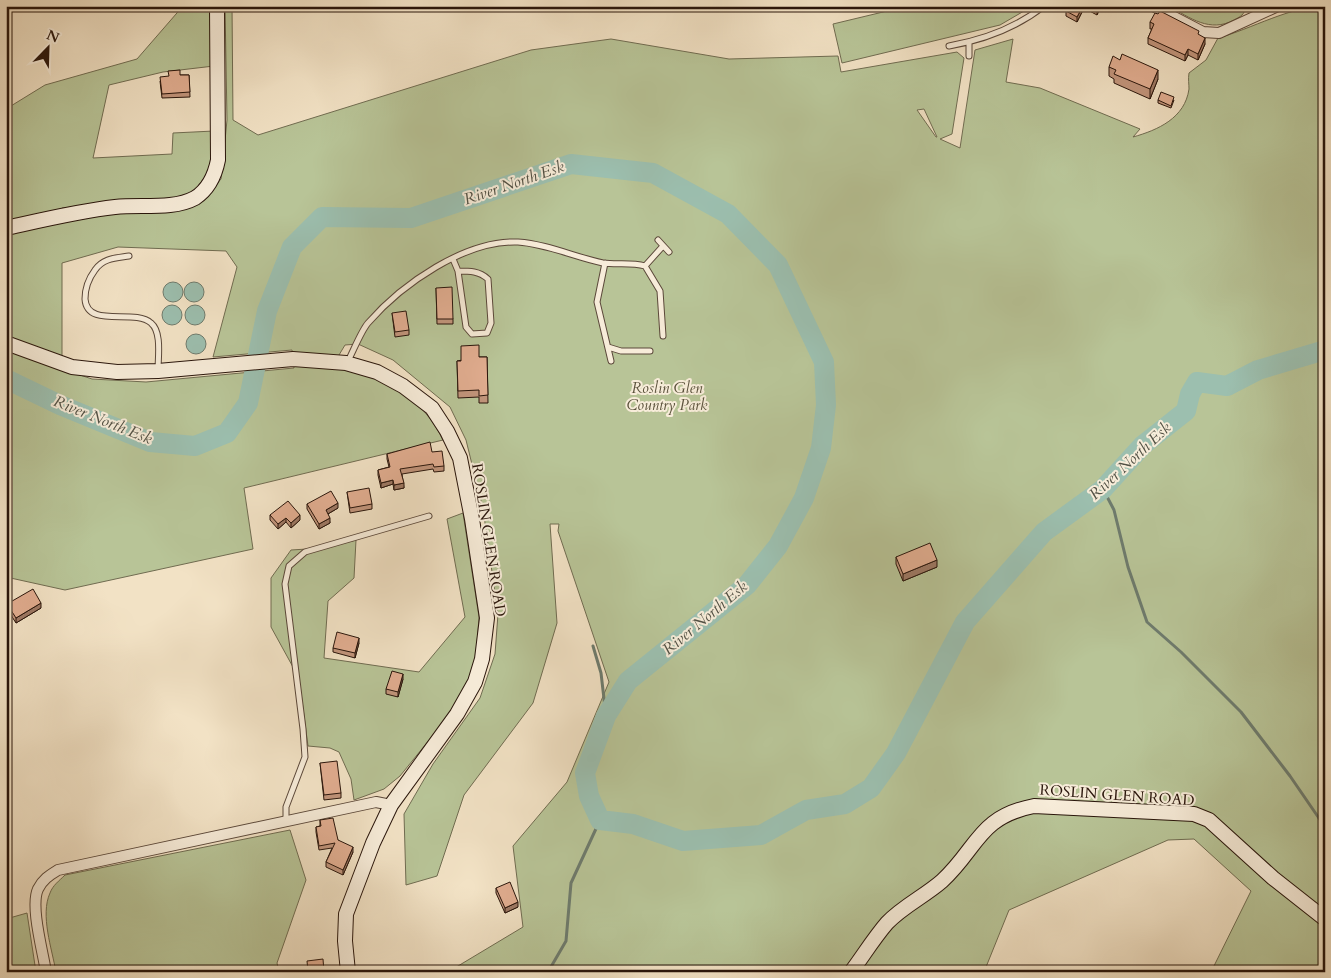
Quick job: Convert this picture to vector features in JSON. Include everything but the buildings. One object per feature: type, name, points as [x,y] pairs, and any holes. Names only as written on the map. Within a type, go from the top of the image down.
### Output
[{"type":"main road","points":[[6,228],[72,213],[117,206],[178,203],[194,198],[206,189],[214,176],[218,160],[217,6]]},
{"type":"main road","name":"ROSLIN GLEN ROAD","points":[[6,343],[72,367],[117,372],[158,371],[293,359],[346,363],[377,372],[403,386],[432,408],[447,431],[460,458],[472,519],[486,618],[482,658],[475,682],[457,714],[391,805],[374,843],[346,914],[345,941],[348,972]]},
{"type":"main road","name":"ROSLIN GLEN ROAD","points":[[851,972],[888,922],[942,881],[982,831],[995,820],[1018,809],[1034,806],[1194,814],[1209,820],[1273,878],[1325,919]]},
{"type":"street","points":[[1152,6],[1203,32],[1219,33],[1278,6]]},
{"type":"street","points":[[46,972],[36,908],[37,890],[45,878],[58,870],[376,802],[391,805]]},
{"type":"lane","points":[[949,46],[969,42],[1005,30],[1031,17],[1044,6]]},
{"type":"lane","points":[[969,42],[969,56]]},
{"type":"lane","points":[[658,240],[669,252]]},
{"type":"lane","points":[[346,363],[367,324],[416,278],[490,243],[519,242],[605,263],[633,263],[645,266],[660,291],[663,336]]},
{"type":"lane","points":[[645,266],[663,246]]},
{"type":"lane","points":[[129,256],[109,259],[96,268],[87,285],[85,301],[92,313],[100,316],[135,316],[151,323],[156,330],[158,371]]},
{"type":"lane","points":[[453,259],[458,271],[466,327],[472,334],[487,333],[491,323],[488,279],[472,270],[458,271]]},
{"type":"lane","points":[[605,263],[597,302],[601,327],[611,361]]},
{"type":"lane","points":[[608,347],[621,351],[650,351]]},
{"type":"lane","points":[[286,822],[286,807],[305,757],[285,584],[289,566],[305,552],[429,516]]},
{"type":"green space","name":"Roslin Glen Country Park","points":[[183,6],[213,6],[214,66],[163,72],[109,85],[93,158],[172,154],[173,133],[214,131],[213,155],[208,173],[192,194],[168,199],[62,208],[62,221],[208,194],[221,179],[227,120],[225,6],[232,6],[233,120],[258,135],[531,50],[611,39],[729,59],[838,56],[841,72],[957,52],[964,58],[952,134],[940,139],[960,148],[975,50],[1013,39],[1006,82],[1040,88],[1140,129],[1133,137],[1152,131],[1176,115],[1186,99],[1189,89],[1189,73],[1206,60],[1218,38],[1285,14],[1312,7],[1325,6],[1325,972],[1211,972],[1251,891],[1194,839],[1168,840],[1009,910],[984,972],[448,972],[523,927],[513,846],[567,782],[609,682],[558,531],[559,524],[550,524],[557,623],[533,703],[464,795],[437,876],[406,885],[404,814],[433,764],[480,698],[495,654],[498,614],[483,509],[466,440],[450,407],[393,360],[358,344],[345,345],[339,355],[338,368],[371,377],[400,391],[424,411],[443,440],[244,488],[253,549],[65,590],[6,577],[6,109],[45,85],[137,59]],"holes":[[[924,109],[937,137],[917,110]],[[118,247],[226,251],[237,267],[213,357],[292,350],[294,368],[146,382],[92,379],[62,369],[62,263]]]},
{"type":"green space","points":[[908,6],[1020,6],[1024,11],[1000,25],[842,63],[833,24]]},
{"type":"green space","points":[[1169,6],[1243,6],[1245,10],[1242,15],[1234,20],[1217,25],[1192,19]]},
{"type":"green space","points":[[463,513],[479,617],[476,657],[469,680],[451,713],[400,776],[384,789],[354,800],[351,779],[339,752],[330,748],[308,746],[299,678],[271,627],[271,578],[291,550],[323,548],[356,540],[354,578],[328,601],[324,658],[419,672],[465,617],[447,519]]},
{"type":"green space","points":[[290,830],[306,880],[277,963],[279,972],[56,972],[46,922],[46,911],[51,890],[65,875]]},
{"type":"green space","points":[[27,913],[36,972],[6,972],[6,919]]},
{"type":"shaded area","points":[[173,282],[180,285],[183,292],[180,299],[173,302],[166,299],[163,292],[166,285]]},
{"type":"shaded area","points":[[194,282],[201,285],[204,292],[201,299],[194,302],[187,299],[184,292],[187,285]]},
{"type":"shaded area","points":[[172,305],[179,308],[182,315],[179,322],[172,325],[165,322],[162,315],[165,308]]},
{"type":"shaded area","points":[[195,305],[202,308],[205,315],[202,322],[195,325],[188,322],[185,315],[188,308]]},
{"type":"shaded area","points":[[196,334],[203,337],[206,344],[203,351],[196,354],[189,351],[186,344],[189,337]]},
{"type":"waterway","name":"River North Esk","points":[[6,379],[60,405],[150,442],[195,446],[227,433],[248,403],[267,311],[292,247],[322,217],[411,218],[571,164],[653,173],[728,214],[778,265],[824,362],[826,405],[821,448],[804,498],[778,546],[747,585],[628,681],[606,716],[585,773],[589,796],[600,820],[633,824],[683,841],[761,835],[806,810],[845,804],[871,788],[896,753],[965,622],[1044,532],[1103,489],[1143,445],[1186,411],[1190,394],[1197,382],[1227,386],[1258,370],[1325,350]]},
{"type":"waterway","points":[[1103,489],[1114,510],[1128,567],[1147,622],[1181,652],[1241,712],[1290,776],[1325,827]]},
{"type":"waterway","points":[[593,646],[601,673],[606,716]]},
{"type":"waterway","points":[[548,972],[566,941],[571,883],[600,820]]},
{"type":"waterway","points":[[1319,972],[1325,956]]}]
